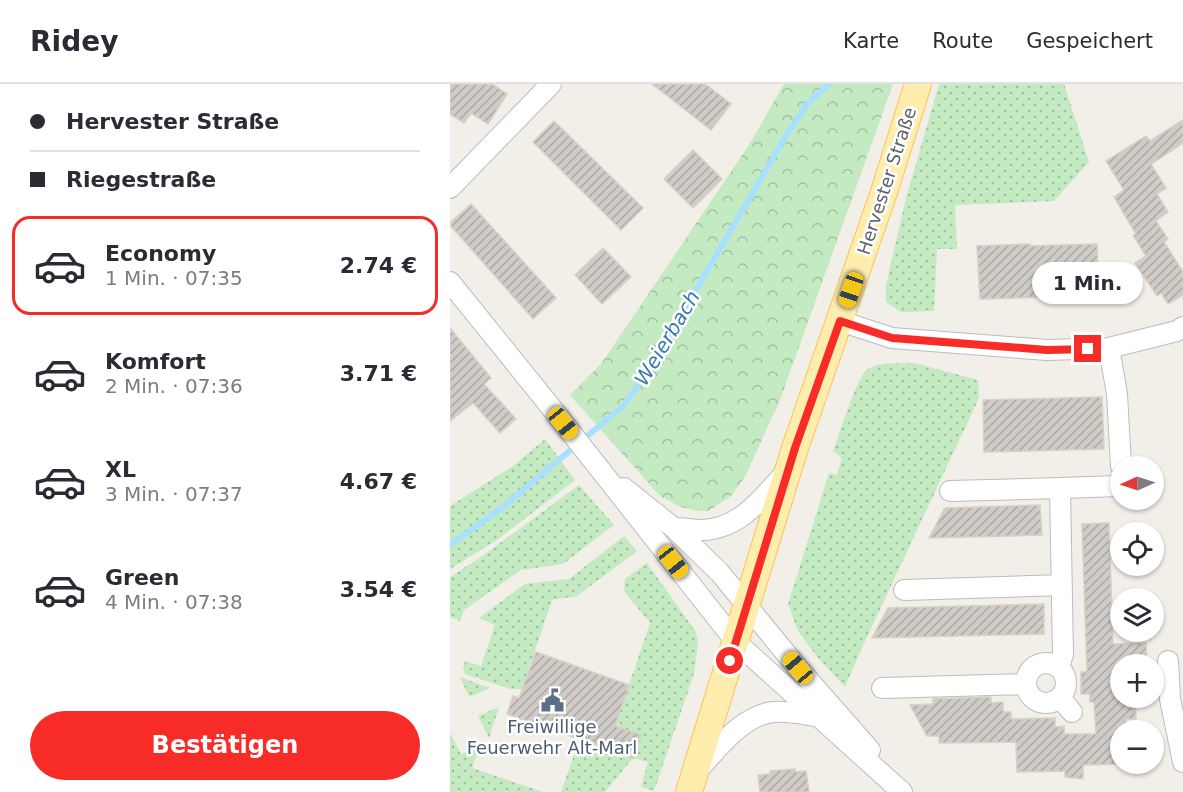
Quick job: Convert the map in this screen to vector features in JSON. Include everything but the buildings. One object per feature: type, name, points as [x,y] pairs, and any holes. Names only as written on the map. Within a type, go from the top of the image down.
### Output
[{"type":"main road","name":"Hervester Straße","points":[[692,783],[787,471],[884,192],[918,84]]},
{"type":"street","points":[[450,188],[550,84]]},
{"type":"street","points":[[450,282],[736,642],[902,792]]},
{"type":"street","points":[[840,321],[892,338],[1047,350],[1109,348],[1177,331],[1183,327]]},
{"type":"street","points":[[1109,348],[1117,394],[1120,456]]},
{"type":"street","points":[[594,462],[674,528],[720,573],[798,668],[907,792]]},
{"type":"street","points":[[674,528],[702,530],[721,527],[734,521],[748,513],[787,471]]},
{"type":"street","points":[[950,491],[1110,486]]},
{"type":"street","points":[[1059,667],[1063,654],[1060,488]]},
{"type":"street","points":[[904,590],[1062,585]]},
{"type":"street","points":[[1168,661],[1170,699],[1183,762]]},
{"type":"street","points":[[1048,663],[1059,667],[1066,682],[1066,705],[1038,702],[1029,695],[1026,684],[1028,673],[1037,665],[1048,663]]},
{"type":"street","points":[[882,688],[1026,684]]},
{"type":"street","points":[[692,783],[733,733],[756,717],[773,712],[816,716]]},
{"type":"green space","points":[[784,84],[893,84],[780,400],[745,477],[731,496],[708,511],[698,511],[681,507],[660,496],[570,395],[601,364],[749,145]]},
{"type":"green space","points":[[939,84],[1064,84],[1089,162],[1054,201],[955,205],[957,249],[937,249],[934,311],[901,312],[886,302],[886,285],[906,198]]},
{"type":"green space","points":[[914,363],[978,380],[979,398],[845,687],[818,658],[798,631],[788,604],[829,473],[837,475],[842,458],[833,451],[859,382],[873,366]]},
{"type":"green space","points":[[545,439],[575,480],[497,540],[450,569],[450,506],[513,466]]},
{"type":"green space","points":[[579,485],[614,525],[563,564],[521,570],[464,610],[460,621],[450,617],[450,577],[484,555]]},
{"type":"green space","points":[[624,536],[637,551],[577,596],[552,600],[522,689],[510,689],[465,674],[463,669],[465,661],[481,666],[495,625],[479,618],[525,584],[569,579]]},
{"type":"green space","points":[[647,563],[696,632],[698,644],[694,674],[654,791],[641,787],[648,762],[633,758],[641,735],[615,726],[650,623],[624,591],[625,579]]},
{"type":"green space","points":[[460,677],[490,688],[469,697]]},
{"type":"green space","points":[[499,707],[489,738],[478,716]]},
{"type":"green space","points":[[450,733],[461,754],[474,749],[478,751],[472,768],[543,792],[450,792]]},
{"type":"green space","points":[[587,750],[604,756],[605,752],[622,758],[623,755],[633,758],[605,792],[561,792],[574,755]]},
{"type":"waterway","name":"Weierbach","points":[[450,545],[503,507],[623,406],[648,372],[787,134],[807,104],[829,84]]},
{"type":"place","name":"Freiwillige Feuerwehr Alt-Marl","points":[[552,701]]},
{"type":"route","points":[[730,661],[795,448],[840,321],[892,338],[1047,350],[1088,349]]}]
